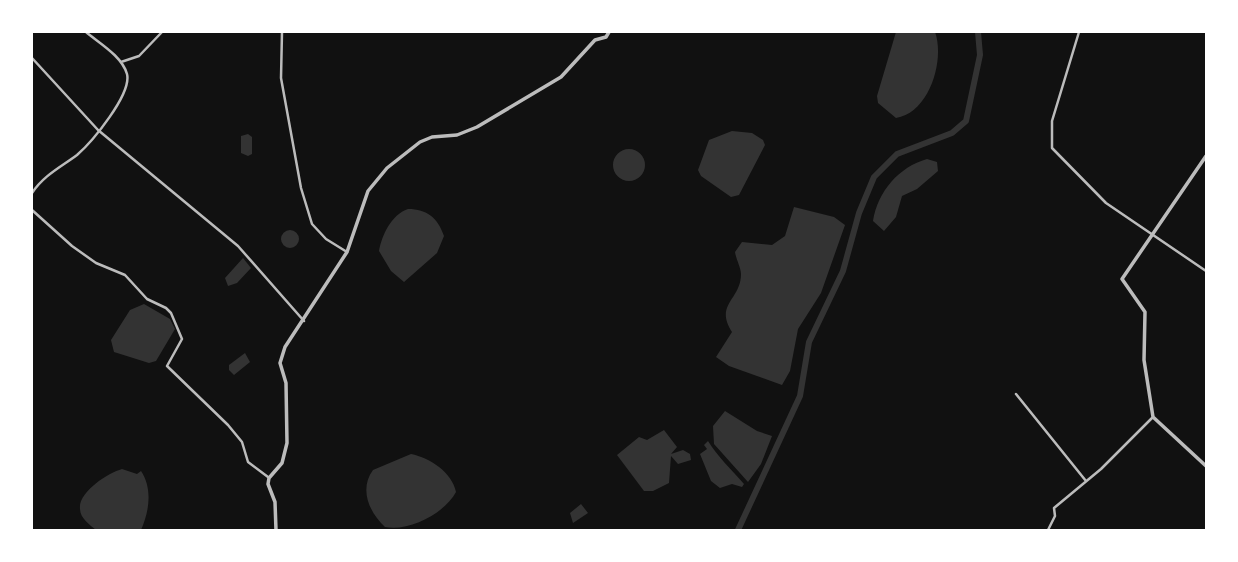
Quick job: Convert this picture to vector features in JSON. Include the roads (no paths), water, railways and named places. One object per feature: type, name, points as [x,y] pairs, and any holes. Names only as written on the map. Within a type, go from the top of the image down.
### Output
[{"type":"street","points":[[32,192],[56,168],[77,154],[121,102],[127,87],[127,74],[121,62],[86,32]]},
{"type":"street","points":[[121,62],[139,56],[162,32]]},
{"type":"street","points":[[282,32],[281,78],[301,188],[312,224],[326,239],[347,252]]},
{"type":"street","points":[[276,530],[273,518],[275,502],[268,484],[269,478],[282,463],[287,443],[286,383],[280,363],[285,347],[347,252],[368,191],[387,168],[420,142],[432,137],[457,135],[477,127],[561,77],[595,40],[606,37],[609,32]]},
{"type":"street","points":[[1079,32],[1052,121],[1052,148],[1075,175],[1106,203],[1206,271]]},
{"type":"street","points":[[32,58],[98,130],[238,246],[304,321]]},
{"type":"street","points":[[1206,156],[1122,279],[1145,312],[1144,360],[1153,417],[1206,466]]},
{"type":"street","points":[[32,210],[72,246],[96,263],[125,275],[148,299],[172,313],[182,339],[167,366],[228,425],[242,442],[248,462],[269,478]]},
{"type":"street","points":[[1016,394],[1086,481]]},
{"type":"street","points":[[1048,530],[1055,516],[1054,508],[1153,417]]},
{"type":"waterway","points":[[738,530],[800,396],[809,342],[843,271],[859,213],[874,177],[897,154],[952,133],[966,121],[980,55],[978,32]]}]
